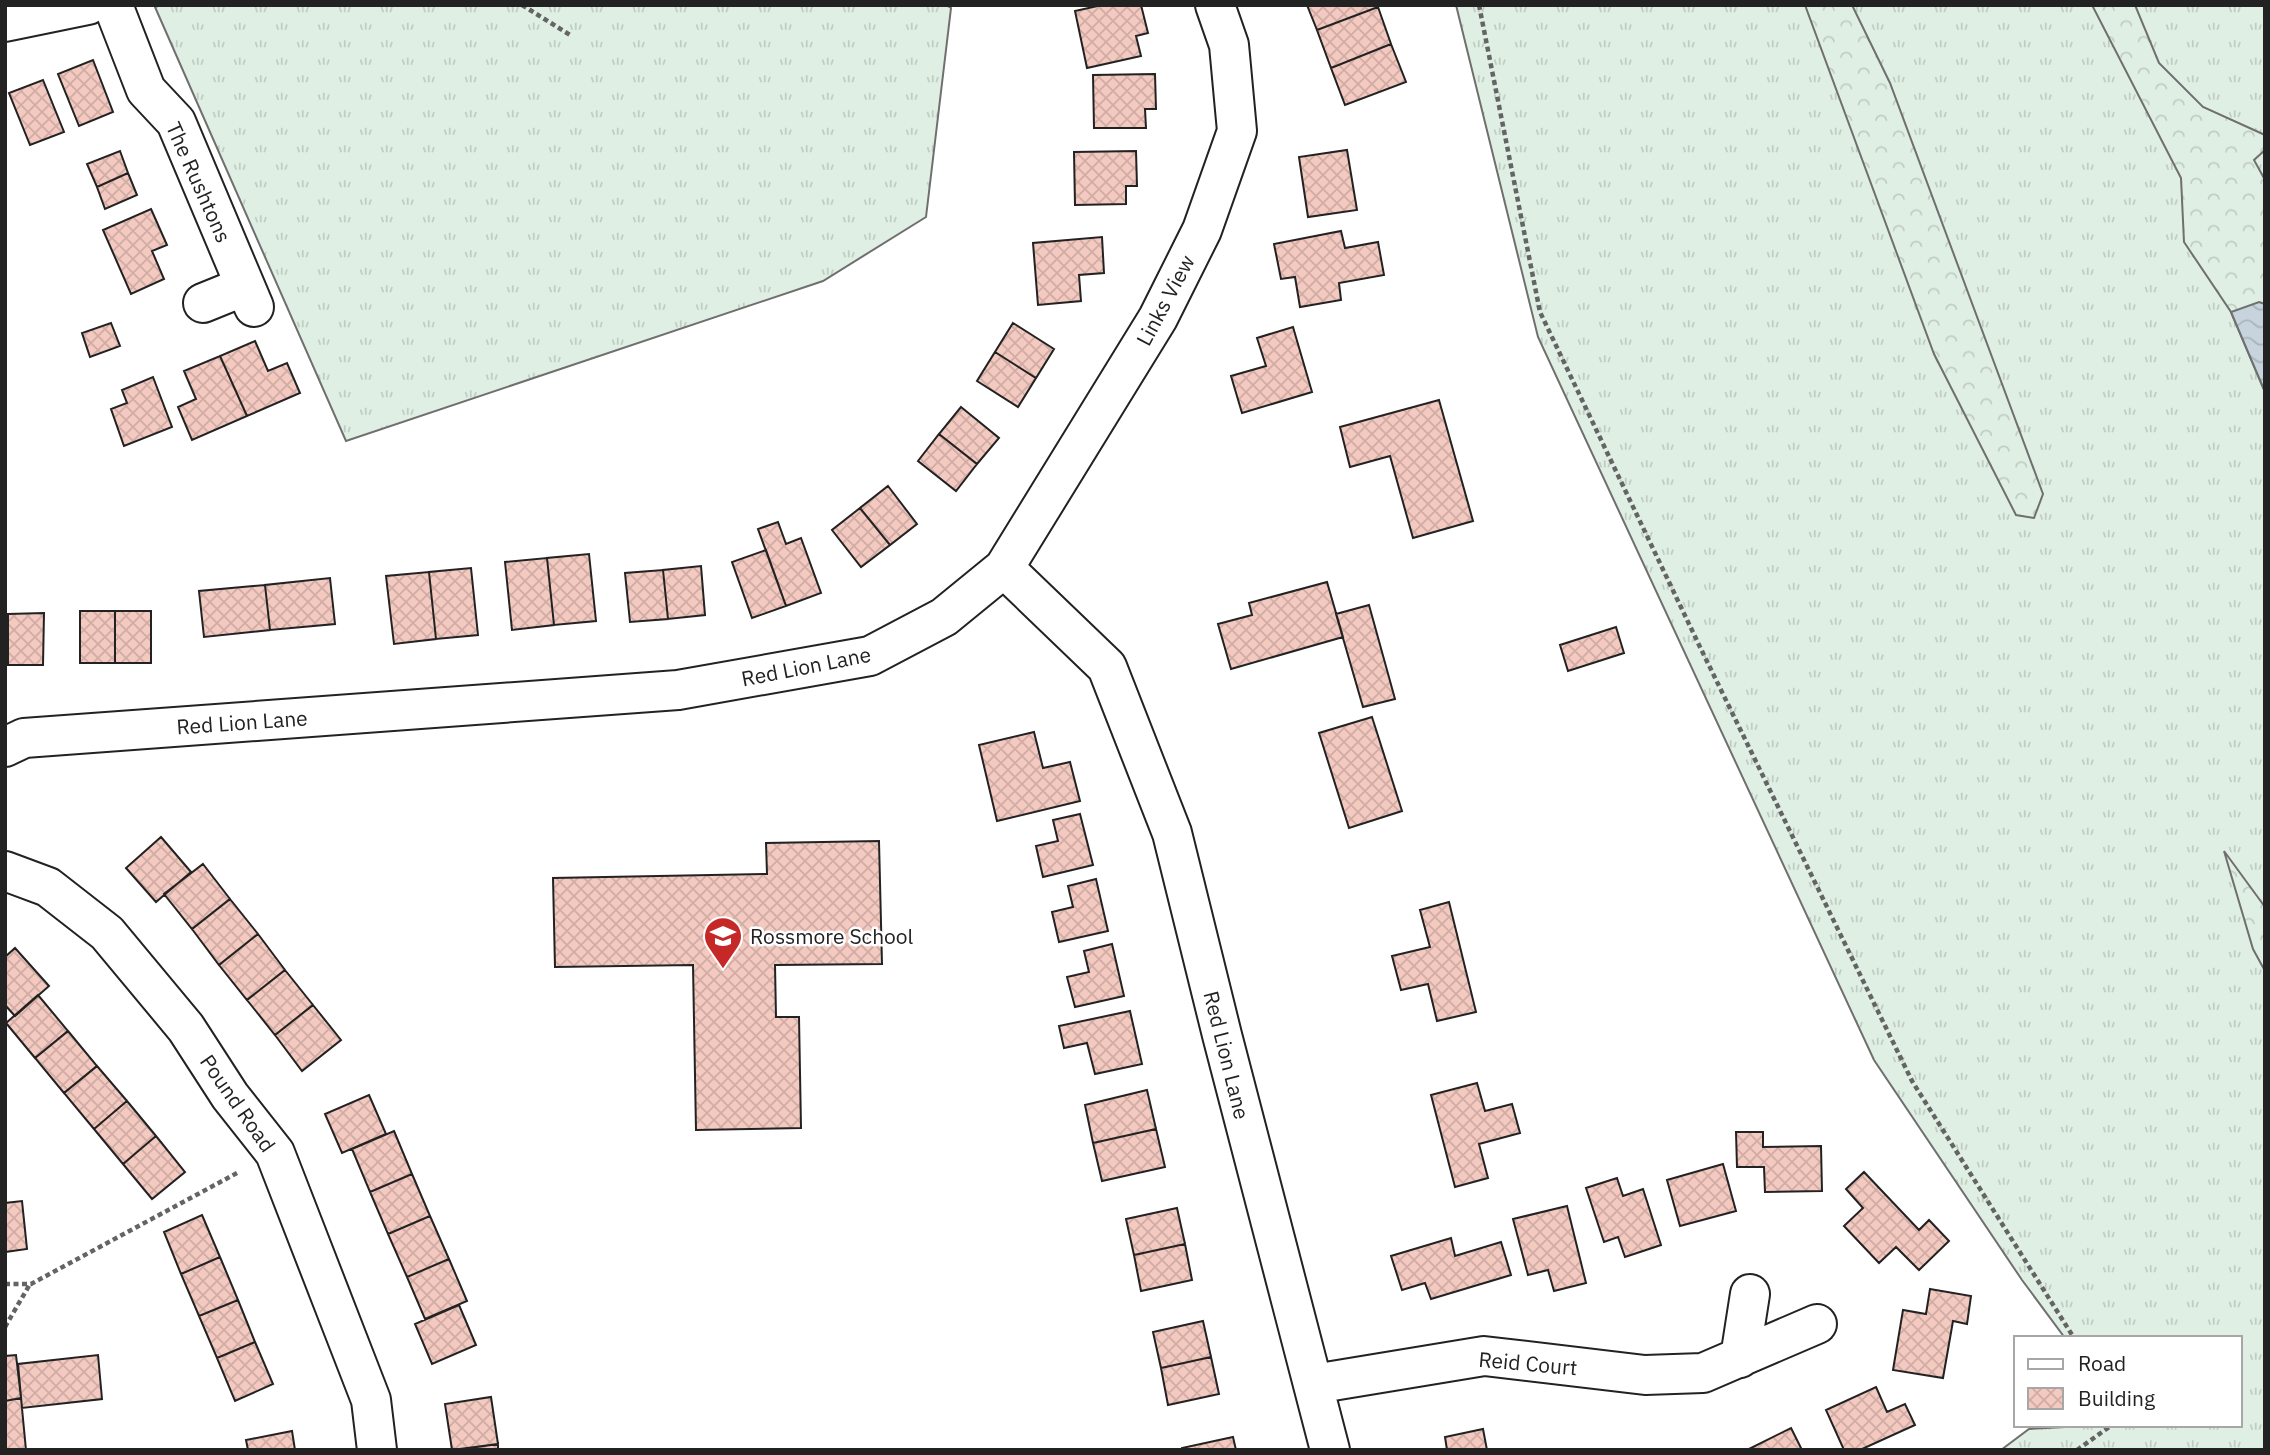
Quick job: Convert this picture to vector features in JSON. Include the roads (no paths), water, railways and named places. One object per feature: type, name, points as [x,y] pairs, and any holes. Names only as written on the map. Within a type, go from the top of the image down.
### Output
[{"type":"street","points":[[5,22],[88,5]]},
{"type":"street","name":"The Rushtons","points":[[113,5],[146,90],[176,122],[249,296],[203,303]]},
{"type":"street","name":"Links View","points":[[1004,568],[1158,318],[1202,230],[1237,131],[1229,45],[1215,5]]},
{"type":"street","name":"Red Lion Lane","points":[[5,747],[24,738],[678,690],[870,656],[944,617],[1004,568],[1107,667],[1172,833],[1330,1450]]},
{"type":"street","name":"Pound Road","points":[[5,872],[48,887],[107,933],[186,1028],[230,1096],[275,1153],[371,1400],[377,1450]]},
{"type":"street","points":[[1740,1357],[1750,1294]]},
{"type":"street","name":"Reid Court","points":[[1314,1384],[1484,1356],[1644,1375],[1703,1373],[1817,1324]]},
{"type":"water","points":[[2259,302],[2265,304],[2265,392],[2231,312]]},
{"type":"place","name":"Rossmore School","points":[[723,970]]}]
